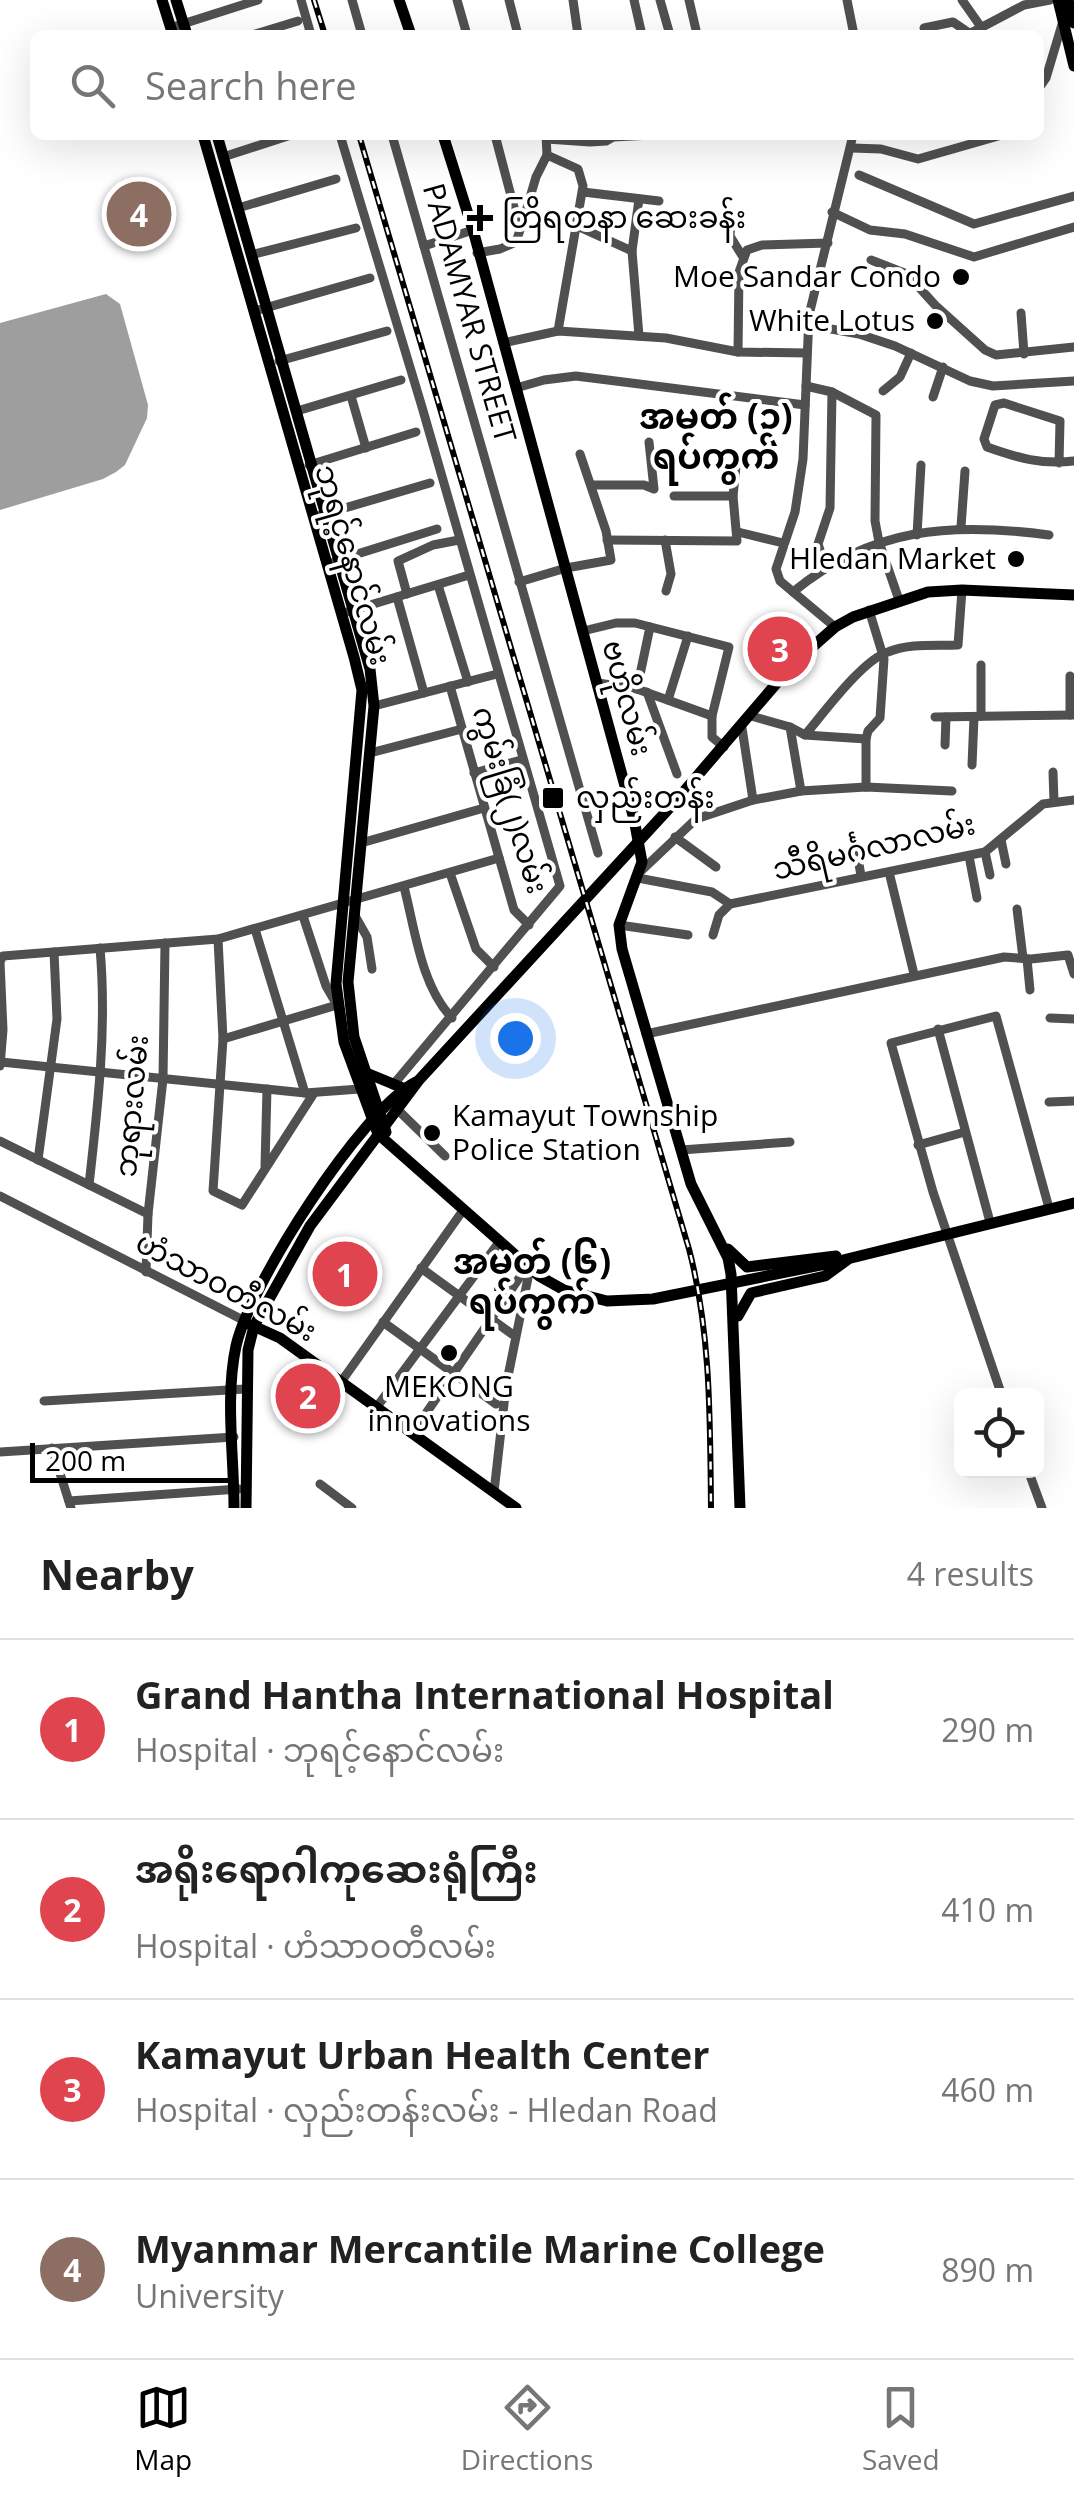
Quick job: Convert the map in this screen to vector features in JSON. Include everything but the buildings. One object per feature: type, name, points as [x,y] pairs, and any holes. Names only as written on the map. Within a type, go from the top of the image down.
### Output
[{"type":"main road","points":[[162,0],[178,30]]},
{"type":"main road","points":[[176,0],[178,30]]},
{"type":"main road","points":[[399,0],[409,30]]},
{"type":"main road","points":[[1058,0],[1068,22]]},
{"type":"main road","points":[[1068,0],[1074,66]]},
{"type":"main road","name":"ဘုရင့်နောင်လမ်း","points":[[204,140],[261,309],[283,360],[306,466]]},
{"type":"main road","name":"ဘုရင့်နောင်လမ်း","points":[[218,140],[251,255],[252,279]]},
{"type":"main road","name":"ဗဟိုလမ်း","points":[[445,140],[473,230],[634,819],[642,862],[619,925]]},
{"type":"main road","name":"ဘုရင့်နောင်လမ်း","points":[[261,309],[270,364],[306,466],[348,612],[370,668],[374,706],[359,799],[348,1002],[375,1118]]},
{"type":"main road","points":[[249,1323],[310,1226],[420,1080],[742,728],[794,664],[835,628],[870,610],[928,592],[1074,594]]},
{"type":"main road","name":"ဘုရင့်နောင်လမ်း","points":[[348,612],[362,690],[366,749]]},
{"type":"main road","name":"ဘုရင့်နောင်လမ်း","points":[[356,847],[342,905],[337,1005],[344,1042],[360,1089],[381,1131],[530,1273],[584,1296],[629,1301],[831,1263],[850,1256]]},
{"type":"main road","points":[[619,925],[622,949],[691,1184],[732,1274],[740,1508]]},
{"type":"main road","points":[[364,1072],[398,1087]]},
{"type":"main road","points":[[246,1508],[234,1437],[249,1323],[315,1195],[398,1087],[420,1080]]},
{"type":"main road","points":[[717,1239],[747,1267],[850,1256],[1074,1203]]},
{"type":"main road","points":[[735,1322],[751,1293],[824,1276],[850,1256]]},
{"type":"main road","name":"ဟံသာဝတီလမ်း","points":[[249,1323],[280,1338],[516,1508]]},
{"type":"main road","points":[[234,1508],[240,1488],[239,1389]]},
{"type":"street","points":[[178,30],[258,0]]},
{"type":"street","points":[[301,0],[310,30]]},
{"type":"street","points":[[352,0],[361,30]]},
{"type":"street","points":[[457,0],[466,30]]},
{"type":"street","points":[[509,0],[517,30]]},
{"type":"street","points":[[573,0],[577,30]]},
{"type":"street","points":[[634,0],[641,30]]},
{"type":"street","points":[[660,0],[669,30]]},
{"type":"street","points":[[689,0],[696,30]]},
{"type":"street","points":[[848,0],[853,30]]},
{"type":"street","points":[[962,0],[981,30]]},
{"type":"street","points":[[984,30],[1024,5],[1050,0]]},
{"type":"street","points":[[270,30],[298,22]]},
{"type":"street","points":[[924,28],[953,22],[963,30]]},
{"type":"street","points":[[1044,81],[1068,22]]},
{"type":"street","points":[[223,157],[276,140]]},
{"type":"street","points":[[341,140],[560,886],[398,1087]]},
{"type":"street","name":"PADAMYAR STREET","points":[[393,140],[598,853]]},
{"type":"street","points":[[496,140],[520,230]]},
{"type":"street","points":[[477,253],[516,242],[536,177],[547,156],[546,140]]},
{"type":"street","points":[[572,140],[607,140]]},
{"type":"street","points":[[835,628],[776,574],[795,512],[808,325],[832,212],[853,140]]},
{"type":"street","points":[[852,148],[881,148],[918,159],[984,140]]},
{"type":"street","points":[[547,156],[578,169],[583,192],[558,331]]},
{"type":"street","points":[[859,175],[974,224],[1074,196]]},
{"type":"street","points":[[238,208],[336,178]]},
{"type":"street","points":[[583,192],[659,201]]},
{"type":"street","points":[[639,199],[632,251],[640,336]]},
{"type":"street","points":[[832,212],[870,230],[905,234],[974,257],[1074,227]]},
{"type":"street","points":[[731,221],[730,236],[743,256]]},
{"type":"street","points":[[577,226],[632,251]]},
{"type":"street","points":[[251,255],[356,228]]},
{"type":"street","points":[[424,246],[473,230]]},
{"type":"street","points":[[738,352],[739,272],[746,250],[762,245],[828,242]]},
{"type":"street","points":[[871,260],[907,274],[985,350],[996,355],[1074,347]]},
{"type":"street","points":[[261,309],[370,278]]},
{"type":"street","points":[[1022,313],[1024,354]]},
{"type":"street","points":[[808,325],[859,334],[970,381],[993,386],[1074,381]]},
{"type":"street","points":[[270,364],[387,331]]},
{"type":"street","points":[[503,343],[558,331],[694,342],[738,352],[806,354]]},
{"type":"street","points":[[883,392],[900,377],[911,353]]},
{"type":"street","points":[[933,397],[943,367]]},
{"type":"street","points":[[516,388],[576,376],[805,405]]},
{"type":"street","points":[[296,410],[401,380]]},
{"type":"street","points":[[806,386],[876,415],[875,521],[899,600]]},
{"type":"street","points":[[351,396],[366,448]]},
{"type":"street","points":[[825,565],[818,544],[830,508],[832,397]]},
{"type":"street","points":[[1059,462],[1060,421],[1004,403],[995,405],[983,443],[1028,460],[1059,462],[1074,461]]},
{"type":"street","points":[[306,466],[416,432]]},
{"type":"street","points":[[591,486],[644,484],[654,489],[649,442]]},
{"type":"street","points":[[519,582],[610,560],[580,454]]},
{"type":"street","points":[[607,540],[737,541],[733,496],[738,458]]},
{"type":"street","points":[[917,535],[921,465]]},
{"type":"street","points":[[961,527],[965,471]]},
{"type":"street","points":[[320,515],[430,482]]},
{"type":"street","points":[[674,496],[733,496]]},
{"type":"street","points":[[793,592],[825,565],[879,542],[961,527],[1049,536]]},
{"type":"street","points":[[333,562],[437,529]]},
{"type":"street","points":[[738,532],[783,543]]},
{"type":"street","points":[[424,693],[398,561],[433,545],[459,540]]},
{"type":"street","points":[[665,540],[671,574],[666,591]]},
{"type":"street","points":[[348,612],[469,575]]},
{"type":"street","points":[[438,584],[468,682]]},
{"type":"street","points":[[805,736],[846,686],[883,652],[923,644],[958,645],[962,590]]},
{"type":"street","points":[[866,788],[866,739],[880,718],[883,652],[870,610]]},
{"type":"street","points":[[583,632],[616,623],[650,627],[730,648],[712,716],[712,736],[724,747]]},
{"type":"street","points":[[650,627],[642,690],[677,774]]},
{"type":"street","points":[[668,700],[688,636]]},
{"type":"street","points":[[972,765],[981,666]]},
{"type":"street","points":[[374,706],[497,674]]},
{"type":"street","points":[[945,745],[940,717],[1072,715],[1070,676]]},
{"type":"street","points":[[598,683],[642,690],[712,716]]},
{"type":"street","name":"ကွမ်းခြံ(၂)လမ်း","points":[[450,686],[514,910],[529,925]]},
{"type":"street","points":[[751,716],[805,736],[866,739]]},
{"type":"street","points":[[742,728],[753,800]]},
{"type":"street","points":[[790,728],[801,791]]},
{"type":"street","points":[[366,749],[462,729]]},
{"type":"street","points":[[474,773],[521,760]]},
{"type":"street","points":[[1052,772],[1054,802]]},
{"type":"street","points":[[639,875],[675,838],[708,813],[753,800],[801,791],[952,790]]},
{"type":"street","name":"သီရိမင်္ဂလာလမ်း","points":[[730,904],[985,852],[1043,804],[1074,800]]},
{"type":"street","points":[[356,847],[484,808]]},
{"type":"street","points":[[675,838],[716,867]]},
{"type":"street","points":[[1001,840],[1006,864]]},
{"type":"street","points":[[856,846],[861,876]]},
{"type":"street","points":[[985,852],[990,875]]},
{"type":"street","points":[[969,856],[977,898]]},
{"type":"street","points":[[360,1089],[310,1093],[0,1064],[3,956],[218,939],[498,858]]},
{"type":"street","points":[[890,872],[914,974]]},
{"type":"street","points":[[450,873],[476,948],[494,967]]},
{"type":"street","points":[[639,875],[712,892],[730,904],[719,915],[712,936]]},
{"type":"street","points":[[404,887],[434,994],[452,1018]]},
{"type":"street","points":[[1017,909],[1030,990]]},
{"type":"street","points":[[354,914],[362,922],[367,937],[372,969]]},
{"type":"street","points":[[223,1039],[337,1005],[326,986],[303,916]]},
{"type":"street","points":[[619,925],[688,935]]},
{"type":"street","points":[[255,929],[283,1022],[310,1093]]},
{"type":"street","points":[[218,939],[223,1039],[213,1191],[242,1205],[310,1093]]},
{"type":"street","name":"ဘုရားလမ်း","points":[[146,1272],[148,1214],[163,1079],[165,943]]},
{"type":"street","points":[[90,1185],[105,1002],[100,948]]},
{"type":"street","points":[[38,1160],[57,1020],[54,952]]},
{"type":"street","points":[[646,1034],[1004,957],[1072,962]]},
{"type":"street","points":[[999,1388],[918,1145],[891,1043],[996,1016],[1049,1208]]},
{"type":"street","points":[[1050,1018],[1074,1019]]},
{"type":"street","points":[[938,1029],[990,1222]]},
{"type":"street","points":[[265,1167],[267,1089]]},
{"type":"street","points":[[1049,1102],[1074,1100]]},
{"type":"street","points":[[398,1110],[445,1156]]},
{"type":"street","points":[[918,1145],[965,1132]]},
{"type":"street","points":[[0,1141],[148,1214]]},
{"type":"street","points":[[681,1150],[790,1142]]},
{"type":"street","name":"ဟံသာဝတီလမ်း","points":[[0,1196],[249,1323]]},
{"type":"street","points":[[341,1382],[464,1209]]},
{"type":"street","points":[[376,1408],[500,1241]]},
{"type":"street","points":[[421,1268],[512,1334]]},
{"type":"street","points":[[420,1422],[490,1318],[530,1273]]},
{"type":"street","points":[[494,1492],[506,1386],[530,1273]]},
{"type":"street","points":[[383,1322],[496,1404]]},
{"type":"street","points":[[44,1401],[239,1389]]},
{"type":"street","points":[[0,1452],[234,1437]]},
{"type":"street","points":[[52,1448],[70,1504],[240,1488]]},
{"type":"street","points":[[1031,1478],[1042,1508]]},
{"type":"street","points":[[320,1484],[352,1508]]},
{"type":"shaded area","points":[[106,294],[120,304],[148,405],[147,418],[125,465],[103,479],[0,510],[0,323]]},
{"type":"railway","points":[[314,0],[323,30]]},
{"type":"railway","points":[[360,140],[689,1249],[705,1345],[711,1508]]},
{"type":"place","name":"Myanmar Mercantile Marine College","points":[[139,214]]},
{"type":"place","name":"တြိရတနာ ဆေးခန်း","points":[[480,218]]},
{"type":"place","name":"Moe Sandar Condo","points":[[961,277]]},
{"type":"place","name":"White Lotus","points":[[935,321]]},
{"type":"place","name":"Hledan Market","points":[[1016,559]]},
{"type":"place","name":"Kamayut Urban Health Center","points":[[780,649]]},
{"type":"place","name":"လှည်းတန်း","points":[[553,798]]},
{"type":"place","name":"Kamayut Township Police Station","points":[[432,1133]]},
{"type":"place","name":"Grand Hantha International Hospital","points":[[345,1274]]},
{"type":"place","name":"MEKONG innovations","points":[[449,1353]]},
{"type":"place","name":"အရိုးရောဂါကုဆေးရုံကြီး","points":[[308,1396]]},
{"type":"district","name":"အမှတ် (၃) ရပ်ကွက်","points":[[716,437]]},
{"type":"district","name":"အမှတ် (၆) ရပ်ကွက်","points":[[532,1282]]}]
